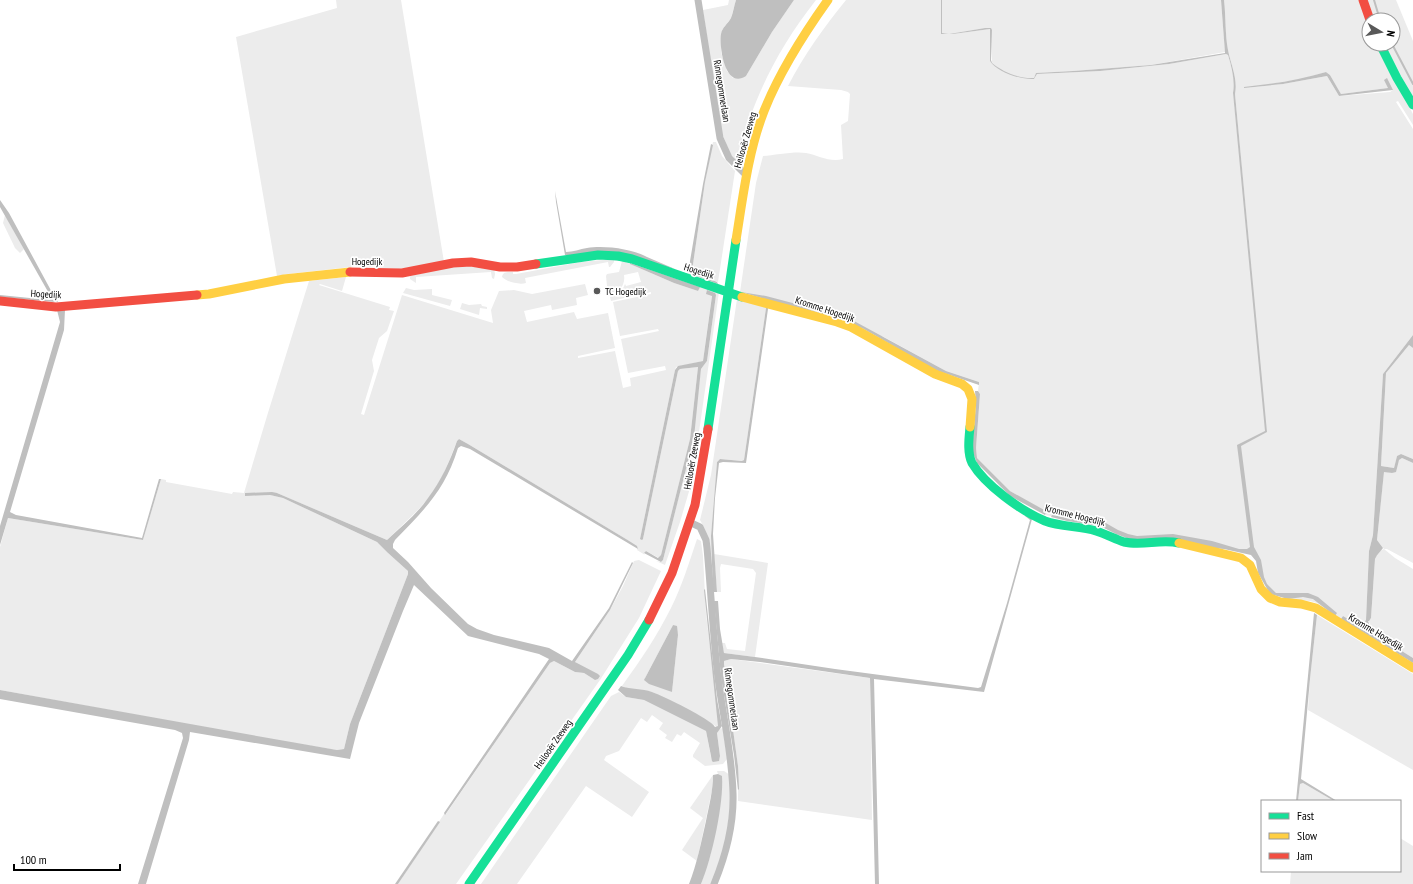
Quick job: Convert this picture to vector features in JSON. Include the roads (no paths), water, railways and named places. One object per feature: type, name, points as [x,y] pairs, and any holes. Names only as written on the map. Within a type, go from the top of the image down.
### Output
[{"type":"street","name":"Rinnegommerlaan","points":[[698,0],[720,138],[729,158],[746,175]]},
{"type":"street","name":"Heilooër Zeeweg","points":[[469,884],[606,688],[642,632],[672,573],[697,494],[703,464],[746,175],[756,135],[764,111],[792,53],[828,0]]},
{"type":"street","points":[[1363,0],[1367,12]]},
{"type":"street","points":[[1384,52],[1413,105]]},
{"type":"street","name":"Hogedijk","points":[[0,301],[56,307],[87,305],[127,300],[209,294],[284,279],[351,272],[402,273],[453,263],[471,262],[517,267],[598,255],[618,256],[632,259],[728,292]]},
{"type":"street","name":"Kromme Hogedijk","points":[[728,292],[844,324],[935,374],[966,386],[972,399],[969,443],[972,462],[993,487],[1014,504],[1026,511],[1046,521],[1096,531],[1125,542],[1139,543],[1172,541],[1241,558],[1250,566],[1261,589],[1270,598],[1280,602],[1301,604],[1316,608],[1413,668]]},
{"type":"street","name":"Rinnegommerlaan","points":[[689,522],[700,527],[708,548],[713,632],[718,679],[733,783],[732,810],[728,841],[714,884]]},
{"type":"waterway","points":[[1374,0],[1378,12]]},
{"type":"waterway","points":[[1396,52],[1413,84]]},
{"type":"place","name":"TC Hogedijk","points":[[597,291]]}]
